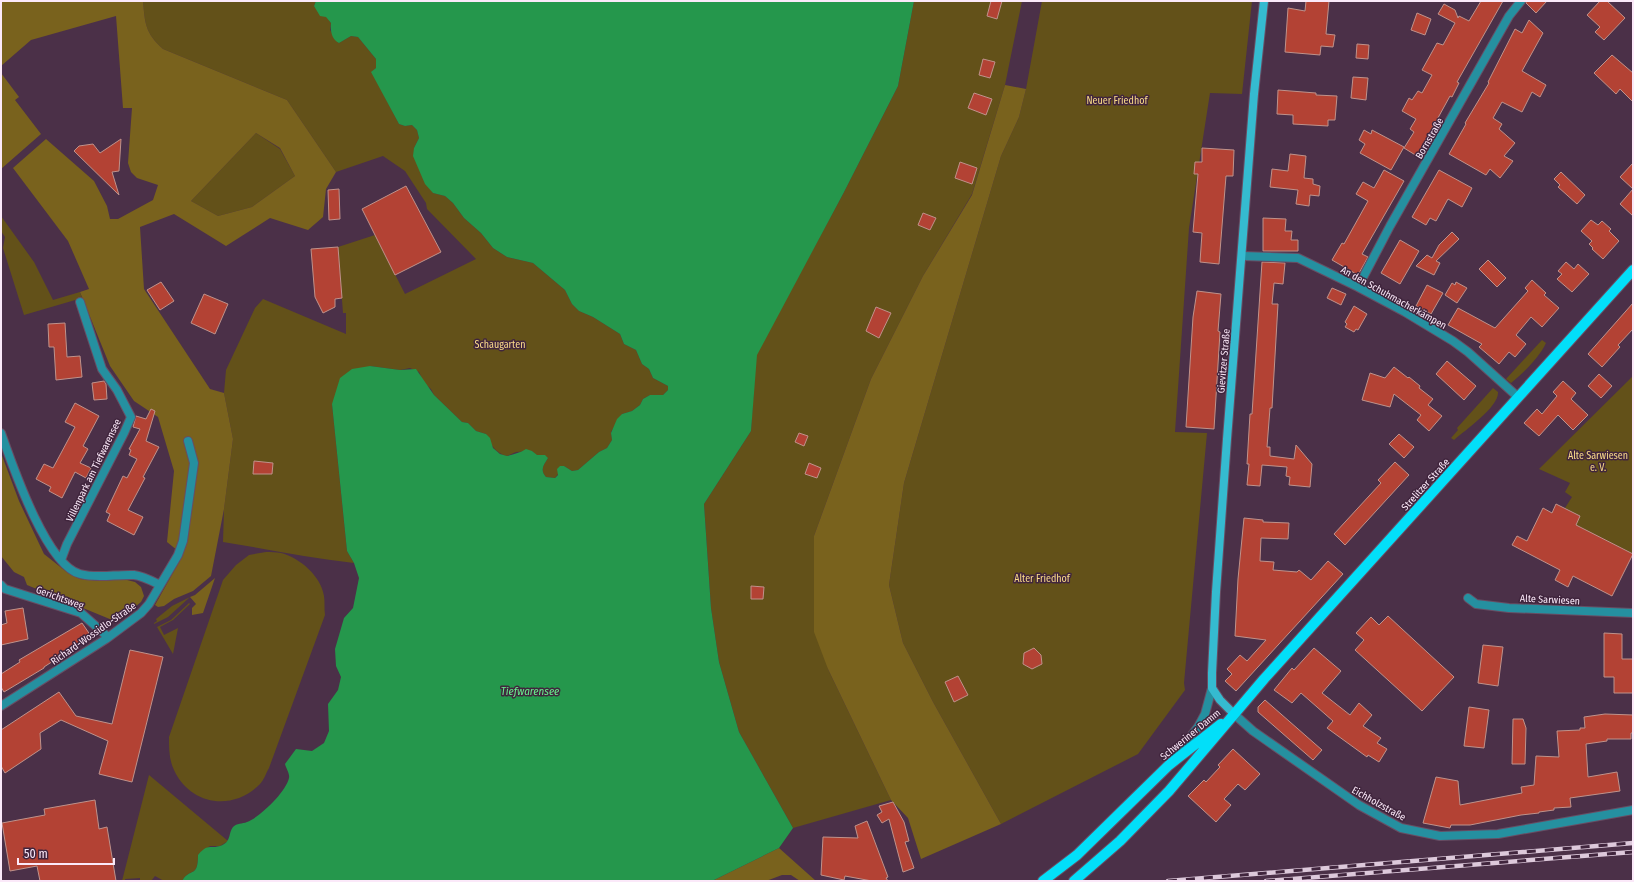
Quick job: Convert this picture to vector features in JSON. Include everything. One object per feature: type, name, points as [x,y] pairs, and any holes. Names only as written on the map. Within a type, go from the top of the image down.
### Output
[{"type":"main road","name":"Gievitzer Straße","points":[[1212,688],[1216,592],[1254,94],[1264,1]]},
{"type":"main road","name":"Strelitzer Straße","points":[[1234,714],[1633,270]]},
{"type":"main road","points":[[1212,688],[1220,700],[1234,714]]},
{"type":"main road","name":"Schweriner Damm","points":[[1043,881],[1077,855],[1169,765],[1234,714]]},
{"type":"main road","name":"Schweriner Damm","points":[[1074,881],[1094,865],[1164,797],[1234,714]]},
{"type":"street","name":"Bornstraße","points":[[1358,287],[1390,226],[1502,28],[1521,1]]},
{"type":"street","name":"An den Schuhmacherkämpen","points":[[1242,256],[1298,258],[1358,287],[1405,312],[1453,341],[1518,397]]},
{"type":"street","name":"Villenpark am Tiefwarensee","points":[[61,560],[67,544],[131,417],[117,390],[102,369],[80,302]]},
{"type":"street","points":[[1,433],[26,499],[45,536],[61,560],[77,573],[94,577],[134,575],[140,576],[160,585]]},
{"type":"street","name":"Richard-Wossidlo-Straße","points":[[1,706],[141,614],[154,597],[178,555],[183,541],[194,463],[188,440]]},
{"type":"street","name":"Gerichtsweg","points":[[1,585],[5,589],[81,613],[108,637]]},
{"type":"street","name":"Alte Sarwiesen","points":[[1468,598],[1476,604],[1509,608],[1633,613]]},
{"type":"street","points":[[1169,765],[1198,727],[1205,714],[1212,688]]},
{"type":"street","name":"Eichholzstraße","points":[[1234,714],[1253,731],[1359,805],[1401,828],[1440,836],[1498,834],[1633,810]]},
{"type":"green space","name":"Schaugarten","points":[[143,1],[316,1],[314,6],[326,16],[331,23],[330,30],[339,43],[351,36],[358,37],[376,59],[376,68],[372,72],[399,124],[405,126],[412,125],[417,130],[419,138],[414,148],[433,193],[445,196],[453,203],[464,218],[481,233],[493,248],[507,257],[533,263],[565,290],[572,304],[579,311],[593,317],[620,334],[624,344],[636,350],[642,364],[649,369],[653,378],[668,386],[668,390],[663,395],[650,395],[643,399],[640,405],[632,411],[622,414],[611,432],[612,440],[607,448],[599,452],[578,470],[572,471],[564,466],[555,478],[546,477],[543,472],[548,458],[536,455],[532,451],[516,452],[507,456],[496,451],[486,434],[476,431],[468,423],[462,422],[434,395],[431,389],[424,383],[419,372],[410,368],[400,370],[370,366],[332,404],[347,551],[354,563],[223,542],[224,509],[233,439],[224,393],[226,370],[255,308],[263,299],[346,334],[346,313],[343,313],[338,247],[375,235],[405,294],[476,259],[427,209],[426,203],[405,171],[383,156],[336,172],[287,100],[163,49],[149,33],[145,22]]},
{"type":"green space","points":[[914,1],[1022,1],[1005,85],[972,194],[923,276],[871,379],[814,536],[828,669],[891,800],[793,828],[739,732],[719,662],[711,608],[704,504],[751,431],[756,355],[843,194],[898,86]]},
{"type":"green space","name":"Alter Friedhof","points":[[1042,1],[1252,1],[1242,94],[1210,93],[1189,228],[1175,432],[1207,433],[1184,683],[1185,690],[1138,754],[1001,824],[933,702],[903,643],[889,585],[904,483],[1001,156],[1019,117],[1026,89]]},
{"type":"green space","points":[[256,133],[280,149],[295,176],[252,207],[218,216],[191,201]]},
{"type":"green space","points":[[1,216],[34,262],[53,300],[80,292],[82,298],[24,315],[3,248],[5,237],[1,231]]},
{"type":"green space","points":[[1542,340],[1546,343],[1543,349],[1521,375],[1511,383],[1506,379]]},
{"type":"green space","name":"Alte Sarwiesen e. V.","points":[[1633,376],[1633,554],[1576,525],[1580,516],[1565,508],[1572,497],[1565,492],[1570,483],[1539,469]]},
{"type":"green space","points":[[1493,388],[1498,392],[1497,398],[1493,404],[1480,418],[1454,440],[1451,438],[1458,430],[1457,428]]},
{"type":"green space","points":[[266,552],[288,555],[302,564],[314,575],[322,589],[325,615],[263,781],[249,793],[237,799],[213,801],[190,791],[181,782],[171,762],[169,737],[223,580],[236,565],[249,555]]},
{"type":"green space","points":[[190,597],[168,617],[154,624],[157,621],[156,619],[172,606]]},
{"type":"green space","points":[[189,603],[190,604],[173,620],[160,627],[164,635],[178,628],[173,654],[157,627],[171,620]]},
{"type":"green space","points":[[149,775],[228,841],[220,846],[210,846],[198,855],[197,867],[182,881],[164,881],[155,876],[151,881],[140,881],[140,878],[125,879],[125,881],[122,881]]},
{"type":"shaded area","points":[[1,1],[143,1],[145,22],[149,33],[163,49],[287,100],[336,172],[326,189],[323,217],[308,230],[270,218],[226,246],[174,214],[140,227],[144,289],[210,389],[224,393],[233,439],[224,509],[211,576],[193,591],[174,599],[164,606],[158,607],[155,605],[183,555],[167,542],[174,471],[158,417],[134,401],[110,366],[80,292],[89,289],[68,241],[13,168],[46,139],[94,181],[107,206],[110,219],[118,219],[153,200],[158,185],[137,178],[131,172],[128,163],[132,108],[123,108],[116,16],[31,40],[1,66]],"holes":[[[256,133],[280,148],[295,176],[252,207],[218,216],[191,201]]]},
{"type":"shaded area","points":[[1,73],[19,97],[15,100],[41,134],[1,169]]},
{"type":"shaded area","points":[[1005,85],[1026,89],[1019,117],[1001,156],[904,483],[889,585],[903,643],[933,702],[1001,824],[921,859],[908,818],[891,800],[828,669],[814,632],[814,536],[871,379],[923,276],[972,195]]},
{"type":"shaded area","points":[[1,453],[19,501],[44,554],[68,573],[80,579],[102,581],[123,579],[135,582],[141,587],[144,596],[141,602],[117,622],[27,585],[24,577],[14,572],[1,556]]},
{"type":"shaded area","points":[[215,578],[203,613],[192,615],[192,608],[196,604],[190,597],[195,595]]},
{"type":"shaded area","points":[[779,848],[816,881],[800,881],[791,875],[782,875],[766,881],[712,881]]},
{"type":"water","name":"Tiefwarensee","points":[[316,1],[914,1],[898,86],[843,194],[757,355],[751,431],[704,504],[711,608],[719,662],[739,732],[793,828],[779,848],[712,881],[182,881],[197,867],[198,855],[201,851],[209,847],[216,847],[224,844],[228,840],[233,827],[247,822],[259,815],[278,797],[287,784],[289,778],[285,764],[296,749],[312,751],[324,743],[329,731],[328,704],[338,690],[341,677],[336,666],[335,649],[344,618],[353,608],[359,578],[354,563],[347,551],[332,404],[340,378],[352,369],[370,366],[400,370],[416,369],[434,395],[462,422],[468,423],[476,431],[486,434],[490,438],[493,448],[500,454],[507,456],[526,449],[537,455],[545,455],[548,458],[543,472],[546,477],[555,478],[558,475],[557,469],[560,466],[564,466],[572,471],[578,470],[599,452],[607,448],[612,440],[611,433],[617,419],[622,414],[632,411],[640,405],[643,399],[650,395],[663,395],[668,390],[668,386],[653,378],[649,369],[642,364],[636,350],[624,344],[620,334],[593,317],[579,311],[572,304],[565,290],[533,263],[507,257],[493,248],[481,233],[464,218],[453,203],[445,196],[433,193],[425,184],[413,156],[414,148],[419,138],[417,130],[412,125],[405,126],[399,124],[371,72],[376,68],[376,59],[358,37],[351,36],[339,43],[337,42],[331,32],[331,23],[326,17],[320,16],[314,6]]},
{"type":"building","points":[[991,1],[1002,1],[997,19],[987,16]]},
{"type":"building","points":[[1306,1],[1329,1],[1326,34],[1335,35],[1333,47],[1321,46],[1320,55],[1285,52],[1288,8],[1305,11]]},
{"type":"building","points":[[1481,1],[1503,1],[1457,82],[1459,83],[1452,97],[1450,96],[1417,156],[1404,148],[1414,132],[1410,129],[1416,119],[1402,111],[1409,98],[1412,100],[1418,91],[1422,93],[1432,75],[1422,70],[1437,43],[1443,45],[1455,23],[1438,14],[1444,4],[1455,10],[1458,18],[1459,16],[1469,21]]},
{"type":"building","points":[[1526,1],[1547,1],[1536,13],[1526,3]]},
{"type":"building","points":[[1600,1],[1607,1],[1625,18],[1604,40],[1595,32],[1600,27],[1587,15]]},
{"type":"building","points":[[1417,13],[1431,19],[1425,35],[1411,30]]},
{"type":"building","points":[[1529,20],[1543,33],[1522,71],[1546,85],[1540,97],[1532,92],[1522,112],[1502,102],[1493,118],[1502,124],[1499,129],[1515,143],[1504,156],[1513,161],[1500,178],[1490,169],[1486,175],[1449,154],[1466,124],[1465,123],[1489,83],[1488,82],[1515,29],[1522,33]]},
{"type":"building","points":[[1357,44],[1369,45],[1368,59],[1356,58]]},
{"type":"building","points":[[1612,55],[1633,73],[1633,102],[1620,89],[1616,94],[1594,73]]},
{"type":"building","points":[[983,59],[995,62],[990,78],[979,75]]},
{"type":"building","points":[[1353,77],[1368,78],[1366,100],[1351,98]]},
{"type":"building","points":[[1278,90],[1337,96],[1335,120],[1328,120],[1328,126],[1293,124],[1293,115],[1277,114]]},
{"type":"building","points":[[974,93],[992,99],[986,115],[968,108]]},
{"type":"building","points":[[1364,130],[1371,134],[1372,130],[1404,147],[1391,170],[1360,153],[1365,144],[1359,140]]},
{"type":"building","points":[[121,139],[119,171],[112,172],[119,195],[74,151],[79,146],[93,144],[100,153]]},
{"type":"building","points":[[1202,148],[1234,150],[1233,176],[1226,176],[1219,264],[1200,262],[1202,233],[1193,232],[1198,174],[1194,174],[1195,162],[1202,162]]},
{"type":"building","points":[[1290,154],[1306,156],[1304,178],[1313,179],[1313,184],[1320,186],[1319,196],[1310,195],[1309,206],[1296,204],[1298,190],[1270,187],[1272,169],[1288,171]]},
{"type":"building","points":[[960,162],[977,168],[972,184],[955,178]]},
{"type":"building","points":[[1633,163],[1633,189],[1620,177]]},
{"type":"building","points":[[1384,170],[1404,181],[1362,254],[1368,257],[1358,275],[1332,260],[1342,243],[1344,244],[1368,201],[1356,194],[1363,182],[1374,188]]},
{"type":"building","points":[[1439,170],[1472,188],[1462,207],[1448,199],[1436,221],[1430,218],[1426,225],[1412,217]]},
{"type":"building","points":[[1561,172],[1585,195],[1577,204],[1558,187],[1560,185],[1554,179]]},
{"type":"building","points":[[406,186],[441,252],[395,275],[362,209]]},
{"type":"building","points":[[339,189],[340,219],[329,220],[328,190]]},
{"type":"building","points":[[1633,189],[1633,216],[1620,204]]},
{"type":"building","points":[[923,213],[936,218],[930,230],[918,225]]},
{"type":"building","points":[[1263,218],[1286,219],[1285,231],[1292,231],[1291,240],[1298,240],[1298,251],[1263,251]]},
{"type":"building","points":[[1591,220],[1598,225],[1602,221],[1611,229],[1609,231],[1619,241],[1603,259],[1592,249],[1593,248],[1589,244],[1592,241],[1581,231]]},
{"type":"building","points":[[1452,232],[1459,239],[1436,261],[1440,263],[1434,275],[1416,266],[1427,255],[1432,258],[1439,245]]},
{"type":"building","points":[[1400,240],[1419,251],[1400,284],[1381,273]]},
{"type":"building","points":[[338,247],[342,298],[335,299],[335,307],[323,313],[315,297],[311,249]]},
{"type":"building","points":[[1488,260],[1506,278],[1497,287],[1479,269]]},
{"type":"building","points":[[1262,262],[1285,263],[1283,284],[1274,283],[1272,304],[1278,304],[1272,408],[1270,408],[1267,447],[1270,447],[1270,456],[1294,459],[1296,445],[1312,464],[1310,487],[1289,485],[1290,477],[1286,476],[1287,467],[1262,465],[1260,486],[1247,485],[1250,414],[1252,414]]},
{"type":"building","points":[[1566,262],[1574,269],[1578,264],[1589,274],[1572,292],[1557,279],[1562,274],[1558,271]]},
{"type":"building","points":[[1532,280],[1546,293],[1544,295],[1559,308],[1542,327],[1531,317],[1516,335],[1526,344],[1515,357],[1509,352],[1499,364],[1479,347],[1482,344],[1448,325],[1458,308],[1495,328],[1528,291],[1525,288]]},
{"type":"building","points":[[161,282],[174,301],[160,310],[147,290]]},
{"type":"building","points":[[1456,282],[1467,288],[1457,303],[1445,295],[1452,283],[1455,285]]},
{"type":"building","points":[[1427,285],[1443,293],[1431,314],[1416,306]]},
{"type":"building","points":[[1332,288],[1346,294],[1341,305],[1327,298]]},
{"type":"building","points":[[1197,291],[1221,294],[1214,429],[1186,427],[1193,317]]},
{"type":"building","points":[[204,294],[228,304],[215,334],[191,323]]},
{"type":"building","points":[[1633,303],[1633,329],[1618,345],[1620,347],[1602,367],[1588,354]]},
{"type":"building","points":[[1354,306],[1367,314],[1358,330],[1356,329],[1354,332],[1345,327],[1347,324],[1345,322]]},
{"type":"building","points":[[876,307],[891,313],[879,338],[866,331]]},
{"type":"building","points":[[65,323],[67,357],[80,356],[82,377],[56,380],[54,347],[49,347],[48,324]]},
{"type":"building","points":[[1447,361],[1476,386],[1464,400],[1436,374]]},
{"type":"building","points":[[1394,367],[1420,386],[1419,388],[1433,399],[1428,405],[1442,416],[1429,431],[1417,420],[1421,415],[1394,394],[1390,407],[1362,400],[1370,373],[1385,378]]},
{"type":"building","points":[[1599,374],[1612,386],[1601,398],[1588,386]]},
{"type":"building","points":[[104,381],[106,384],[107,399],[94,400],[92,383]]},
{"type":"building","points":[[1563,381],[1576,393],[1571,399],[1588,415],[1573,430],[1558,415],[1539,436],[1524,423],[1537,409],[1542,414],[1557,396],[1553,392]]},
{"type":"building","points":[[75,403],[99,416],[83,446],[88,449],[80,463],[91,468],[86,478],[75,472],[62,498],[49,491],[51,487],[36,479],[44,464],[53,468],[75,427],[65,422]]},
{"type":"building","points":[[151,409],[155,411],[146,441],[159,447],[128,510],[143,517],[134,535],[107,521],[110,514],[106,512],[123,476],[127,478],[137,459],[129,455],[131,450],[129,449],[140,429],[133,427],[136,416],[146,419]]},
{"type":"building","points":[[799,433],[808,436],[804,446],[795,442]]},
{"type":"building","points":[[1399,434],[1414,447],[1404,458],[1389,444]]},
{"type":"building","points":[[254,461],[273,463],[272,474],[253,474]]},
{"type":"building","points":[[1395,462],[1409,475],[1345,545],[1334,534],[1381,483],[1378,480]]},
{"type":"building","points":[[809,463],[821,468],[817,478],[805,474]]},
{"type":"building","points":[[1556,504],[1580,516],[1576,525],[1633,554],[1612,596],[1573,576],[1568,587],[1555,580],[1560,570],[1512,545],[1517,536],[1527,541],[1543,508],[1552,513]]},
{"type":"building","points":[[1244,518],[1263,520],[1263,522],[1289,523],[1288,539],[1261,538],[1260,561],[1274,562],[1273,570],[1297,572],[1299,570],[1311,580],[1328,561],[1343,574],[1236,691],[1225,681],[1232,674],[1227,669],[1240,655],[1247,661],[1266,640],[1235,636],[1238,579]]},
{"type":"building","points":[[751,586],[764,587],[763,599],[751,599]]},
{"type":"building","points":[[23,608],[28,639],[1,645],[1,625],[7,623],[5,611]]},
{"type":"building","points":[[1388,616],[1454,677],[1422,711],[1355,650],[1364,640],[1356,633],[1371,617],[1379,625]]},
{"type":"building","points":[[82,623],[91,636],[44,668],[4,692],[1,687],[1,674],[20,662],[19,660]]},
{"type":"building","points":[[1604,633],[1622,634],[1622,659],[1633,659],[1633,693],[1614,693],[1614,677],[1604,677]]},
{"type":"building","points":[[1483,645],[1503,647],[1498,686],[1478,683]]},
{"type":"building","points":[[1034,648],[1041,655],[1042,664],[1032,669],[1023,664],[1024,653]]},
{"type":"building","points":[[1314,648],[1341,671],[1322,693],[1350,715],[1359,703],[1372,715],[1363,726],[1381,738],[1377,743],[1387,749],[1379,762],[1368,755],[1367,757],[1327,728],[1333,721],[1301,693],[1292,703],[1274,690],[1292,668],[1294,670]]},
{"type":"building","points":[[130,650],[163,657],[132,782],[99,774],[108,741],[61,720],[40,733],[41,749],[5,773],[1,766],[1,730],[59,692],[76,716],[112,724]]},
{"type":"building","points":[[958,676],[968,695],[954,702],[945,682]]},
{"type":"building","points":[[1265,700],[1322,750],[1313,760],[1258,712],[1258,707]]},
{"type":"building","points":[[1469,707],[1489,710],[1484,748],[1464,746]]},
{"type":"building","points":[[1605,714],[1633,715],[1633,733],[1631,733],[1631,739],[1607,739],[1607,741],[1586,744],[1588,777],[1617,772],[1620,791],[1570,798],[1571,807],[1554,808],[1554,810],[1470,825],[1451,825],[1450,828],[1423,823],[1436,777],[1458,781],[1460,805],[1522,793],[1521,787],[1534,785],[1536,756],[1559,757],[1557,731],[1580,730],[1580,728],[1585,728],[1584,717]]},
{"type":"building","points":[[1513,719],[1523,719],[1526,728],[1525,764],[1512,764]]},
{"type":"building","points":[[1233,749],[1260,774],[1245,790],[1238,784],[1224,799],[1231,805],[1216,822],[1188,796],[1204,780],[1206,782],[1220,767],[1218,765]]},
{"type":"building","points":[[95,800],[99,829],[107,827],[116,881],[40,881],[37,866],[10,871],[2,823],[45,815],[44,809]]},
{"type":"building","points":[[893,802],[904,822],[909,841],[905,842],[914,868],[903,872],[889,819],[882,823],[877,815],[882,812],[879,806]]},
{"type":"building","points":[[867,821],[888,877],[886,878],[888,881],[872,881],[845,876],[844,880],[821,875],[823,837],[858,838],[855,826]]},
{"type":"railway","points":[[1168,881],[1633,843]]},
{"type":"railway","points":[[1266,881],[1633,852]]},
{"type":"park label","name":"Neuer Friedhof","points":[[1117,100]]}]
